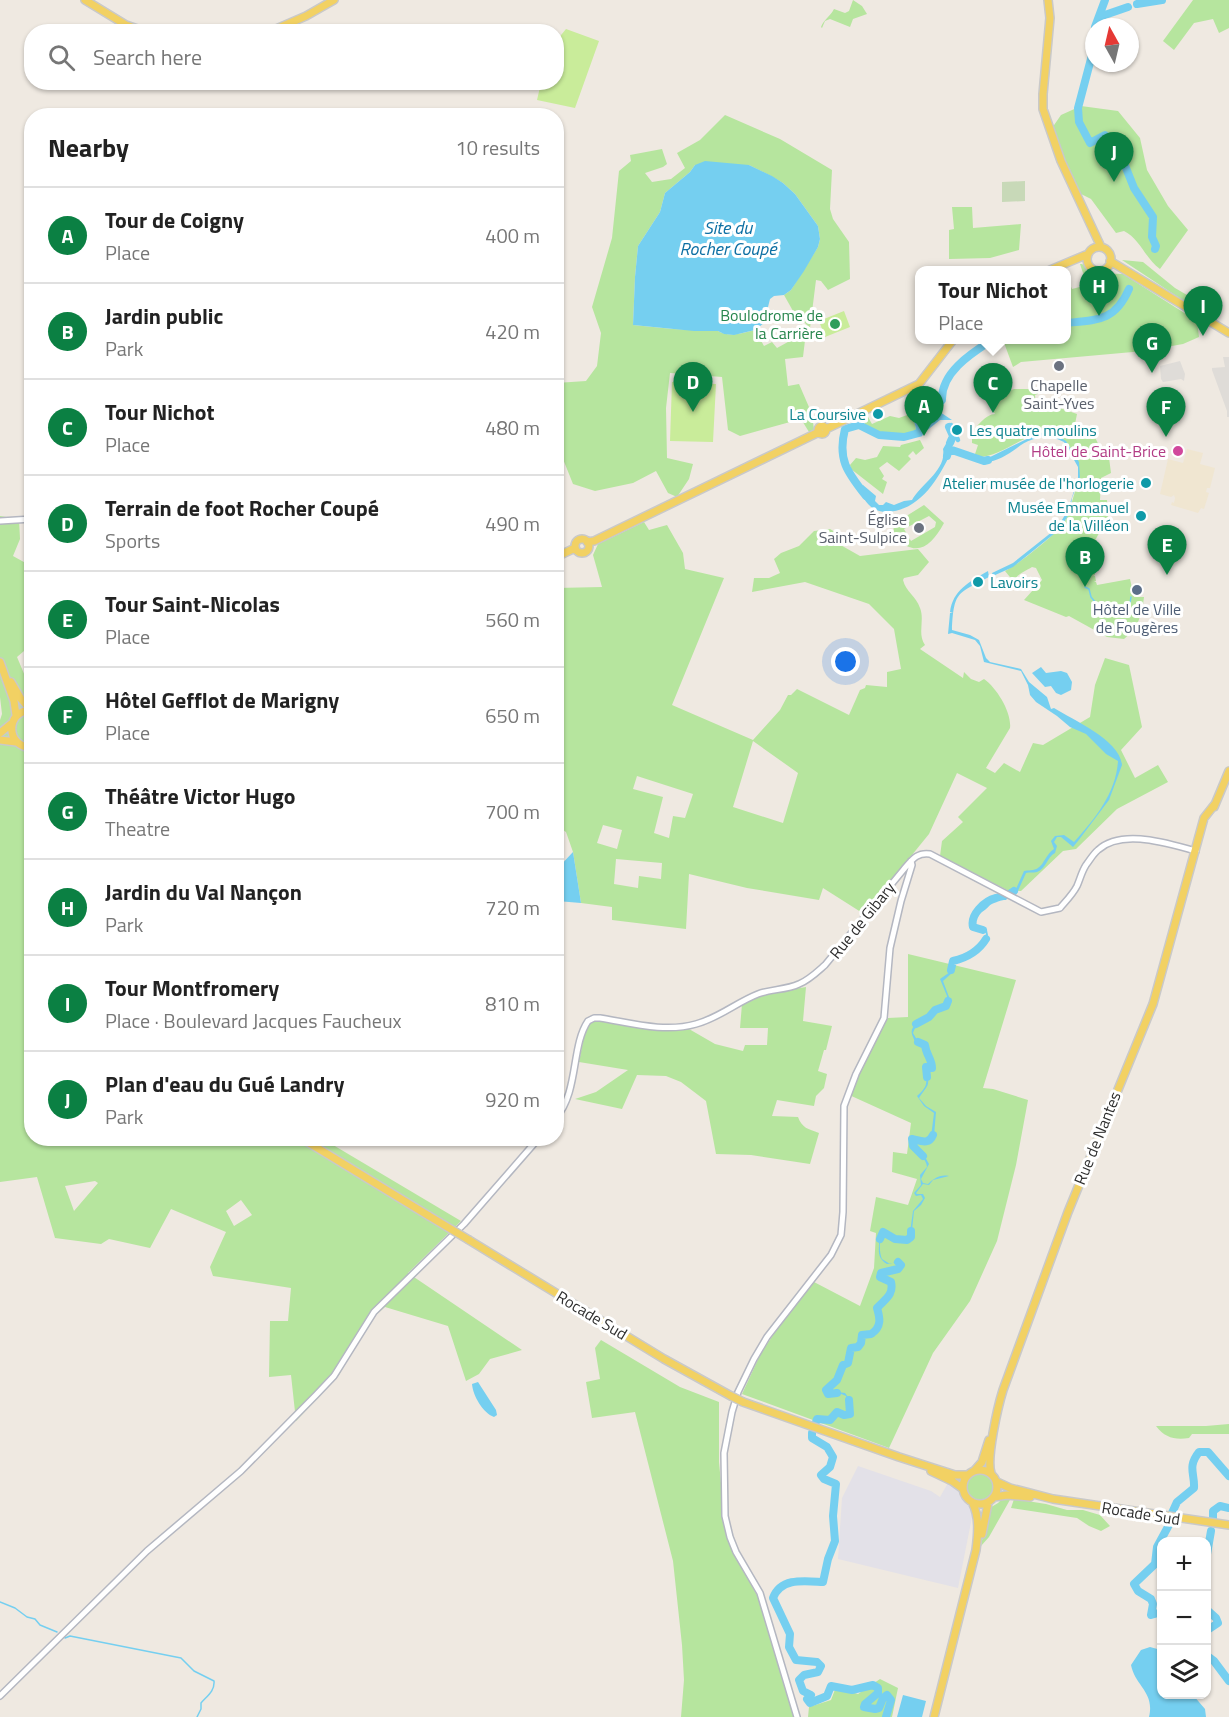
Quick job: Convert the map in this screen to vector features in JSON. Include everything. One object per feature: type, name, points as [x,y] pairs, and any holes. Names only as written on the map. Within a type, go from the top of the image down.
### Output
[{"type":"main road","points":[[79,0],[119,24]]},
{"type":"main road","points":[[85,0],[124,24]]},
{"type":"main road","points":[[288,24],[334,0]]},
{"type":"main road","points":[[300,24],[341,0]]},
{"type":"main road","points":[[1048,0],[1050,18],[1043,109],[1061,161],[1088,221],[1094,270],[1101,270],[1109,264]]},
{"type":"main road","points":[[1060,266],[1093,253],[1109,253],[1109,264]]},
{"type":"main road","points":[[1109,264],[1130,272],[1229,333]]},
{"type":"main road","points":[[564,553],[575,548],[579,552],[585,552],[588,548],[587,542],[594,541],[919,384],[949,344]]},
{"type":"main road","points":[[1,665],[24,702]]},
{"type":"main road","points":[[1,665],[14,701],[16,716]]},
{"type":"main road","points":[[0,733],[11,724],[16,716],[24,713]]},
{"type":"main road","points":[[11,724],[10,730],[16,742]]},
{"type":"main road","points":[[0,740],[24,746]]},
{"type":"main road","name":"Rue de Nantes","points":[[975,1470],[984,1456],[1003,1390],[1068,1212],[1153,1004],[1204,818],[1215,804],[1229,771]]},
{"type":"main road","name":"Rocade Sud","points":[[314,1146],[664,1359],[731,1396],[899,1457],[955,1475],[967,1475]]},
{"type":"main road","name":"Rue de Nantes","points":[[991,1473],[989,1463],[994,1424]]},
{"type":"main road","name":"Rocade Sud","points":[[899,1457],[952,1481],[963,1489]]},
{"type":"main road","points":[[934,1717],[991,1500],[997,1492],[997,1482],[991,1473],[975,1470],[967,1475],[963,1489],[966,1497],[980,1504],[991,1500]]},
{"type":"main road","name":"Rocade Sud","points":[[997,1482],[1010,1488],[1053,1499]]},
{"type":"main road","name":"Rocade Sud","points":[[991,1500],[1007,1495],[1053,1499],[1229,1525]]},
{"type":"main road","points":[[972,1502],[977,1514],[978,1548]]},
{"type":"street","points":[[0,521],[24,520]]},
{"type":"street","name":"Rue de Gibary","points":[[564,1105],[585,1025],[590,1019],[600,1018],[658,1027],[682,1027],[714,1017],[766,991],[798,984],[812,977],[831,959],[911,861],[922,853],[930,854],[1041,912],[1060,908],[1076,888],[1084,867],[1098,849],[1110,843],[1140,839],[1157,840],[1196,851]]},
{"type":"street","points":[[797,1717],[760,1593],[730,1537],[725,1516],[724,1453],[738,1392],[754,1359],[773,1329],[831,1255],[841,1235],[844,1106],[856,1074],[884,1018],[890,948],[912,865],[911,861]]},
{"type":"street","points":[[0,1696],[147,1551],[241,1471],[316,1395],[334,1376],[374,1312],[464,1224],[532,1146]]},
{"type":"shaded area","points":[[1223,357],[1229,357],[1229,417],[1227,417],[1227,411],[1212,370],[1212,368],[1225,367]]},
{"type":"shaded area","points":[[1180,361],[1185,374],[1184,381],[1181,379],[1163,382],[1160,366]]},
{"type":"shaded area","points":[[920,389],[935,403],[914,420],[904,397]]},
{"type":"shaded area","points":[[1187,449],[1203,453],[1200,464],[1215,468],[1210,488],[1207,488],[1206,492],[1209,493],[1204,509],[1201,508],[1198,513],[1171,505],[1172,502],[1174,503],[1174,495],[1171,497],[1160,494],[1168,459],[1183,463]]},
{"type":"shaded area","points":[[858,1466],[931,1491],[940,1497],[948,1483],[959,1488],[973,1512],[958,1588],[838,1559],[842,1498]]},
{"type":"green space","points":[[853,0],[862,6],[867,14],[853,19],[850,27],[830,19],[825,21],[821,27],[824,22],[831,14],[834,9],[845,13],[849,11]]},
{"type":"green space","points":[[1193,0],[1229,0],[1229,28],[1219,33],[1213,19],[1194,23],[1174,50],[1163,41]]},
{"type":"green space","points":[[566,29],[599,41],[575,108],[537,100],[539,90],[564,90],[564,31]]},
{"type":"green space","points":[[1081,106],[1118,111],[1140,138],[1147,170],[1168,206],[1188,230],[1160,269],[1130,234],[1124,231],[1116,233],[1091,199],[1079,193],[1052,128],[1061,115]]},
{"type":"green space","points":[[725,115],[780,139],[832,170],[830,209],[833,219],[849,242],[850,279],[828,290],[821,281],[816,280],[810,328],[793,311],[784,295],[791,290],[818,247],[820,239],[818,226],[795,194],[783,183],[749,165],[695,165],[665,193],[660,212],[638,246],[633,325],[718,331],[732,335],[755,330],[764,346],[772,342],[777,348],[806,332],[803,357],[785,359],[788,386],[799,384],[812,414],[814,430],[809,432],[801,419],[740,436],[728,430],[722,377],[670,373],[666,408],[667,458],[693,464],[689,479],[677,497],[668,493],[656,471],[633,483],[595,491],[573,484],[564,462],[564,382],[586,381],[597,366],[601,333],[592,307],[612,238],[619,171],[631,161],[630,155],[662,149],[667,164],[645,173],[652,182],[671,179],[685,168],[677,153],[700,140]]},
{"type":"green space","points":[[1025,181],[1025,201],[1002,202],[1002,182]]},
{"type":"green space","points":[[952,207],[972,207],[973,228],[1021,224],[1019,250],[990,258],[949,259],[949,230],[954,229]]},
{"type":"green space","points":[[1122,260],[1143,262],[1175,288],[1199,302],[1219,301],[1220,303],[1196,309]]},
{"type":"green space","points":[[1080,264],[1094,273],[1123,274],[1197,321],[1199,337],[1183,344],[1144,351],[1021,362],[1013,367],[1004,344],[1071,344],[1071,287],[1072,289],[1087,285]]},
{"type":"green space","name":"Boulodrome de la Carrière","points":[[844,311],[850,327],[825,337],[819,321]]},
{"type":"green space","points":[[672,382],[716,384],[713,442],[670,441]]},
{"type":"green space","points":[[1014,389],[1038,389],[1038,394],[1035,395],[1036,407],[1057,407],[1077,414],[1075,424],[1090,438],[1094,435],[1101,450],[1108,450],[1111,473],[1101,478],[1100,500],[1107,500],[1108,516],[1088,554],[1093,558],[1095,575],[1093,576],[1095,576],[1096,581],[1094,582],[1097,585],[1130,579],[1134,597],[1144,597],[1138,621],[1124,639],[1107,637],[1069,616],[1066,617],[1024,600],[1042,580],[1036,568],[1032,567],[1022,573],[1014,582],[1005,571],[1038,548],[1065,521],[1076,490],[1079,472],[1075,454],[1067,443],[1051,434],[1033,435],[994,454],[974,457],[978,445],[972,443],[970,435],[985,419],[995,414],[986,401]]},
{"type":"green space","points":[[910,414],[916,429],[910,436],[904,437],[879,435],[866,427],[863,419],[868,417],[872,424],[890,416],[899,418]]},
{"type":"green space","points":[[920,440],[924,448],[916,455],[913,451],[908,456],[911,459],[899,471],[887,462],[879,468],[884,476],[882,479],[887,482],[883,494],[851,469],[850,465],[856,458],[865,460],[877,457],[883,446],[900,447]]},
{"type":"green space","points":[[924,505],[944,523],[928,544],[916,548],[909,547],[894,536],[893,519],[908,515]],"holes":[[[929,516],[936,522],[935,527],[911,541],[904,529]]]},
{"type":"green space","points":[[0,516],[19,519],[20,539],[13,556],[24,562],[24,651],[17,657],[24,674],[24,1146],[335,1146],[461,1221],[408,1273],[522,1350],[490,1359],[479,1374],[466,1381],[448,1326],[385,1307],[369,1321],[339,1375],[296,1421],[291,1375],[269,1377],[270,1321],[288,1321],[291,1288],[213,1276],[210,1267],[226,1232],[171,1209],[150,1248],[109,1239],[101,1244],[55,1238],[37,1177],[0,1182],[0,720],[2,714],[0,697]],"holes":[[[95,1181],[98,1183],[74,1211],[65,1186]],[[241,1200],[252,1215],[234,1226],[226,1211]]]},
{"type":"green space","points":[[644,522],[649,530],[667,525],[683,553],[685,569],[724,578],[672,705],[753,740],[780,710],[788,695],[797,689],[849,715],[860,690],[866,685],[887,687],[887,672],[901,669],[894,629],[869,604],[805,582],[752,592],[754,578],[769,578],[780,573],[774,559],[781,553],[799,546],[814,531],[830,529],[840,535],[837,543],[860,556],[918,549],[929,562],[918,575],[903,580],[921,613],[922,636],[925,645],[920,649],[963,678],[964,672],[971,679],[979,682],[984,679],[998,695],[1009,715],[1010,728],[986,768],[995,773],[1004,763],[1020,772],[1033,743],[1043,745],[1090,717],[1095,685],[1105,658],[1129,665],[1142,727],[1121,750],[1135,778],[1158,765],[1168,782],[1117,809],[1076,849],[1063,851],[1021,891],[1007,890],[940,856],[942,841],[963,822],[958,817],[987,788],[957,773],[929,834],[864,914],[823,888],[819,900],[747,888],[689,874],[686,929],[612,920],[612,907],[581,903],[573,852],[564,831],[564,588],[602,587],[593,555],[598,544]],"holes":[[[753,741],[798,773],[783,823],[733,807]],[[637,776],[693,794],[685,818],[673,816],[669,838],[654,833],[663,797],[633,789]],[[603,825],[622,830],[617,849],[597,843]],[[616,859],[662,863],[661,879],[639,876],[638,888],[614,884]]]},
{"type":"green space","points":[[908,954],[1016,980],[983,1088],[1028,1100],[1016,1165],[997,1241],[970,1301],[933,1353],[889,1448],[742,1394],[761,1353],[814,1282],[860,1306],[874,1268],[876,1233],[870,1231],[876,1197],[908,1205],[917,1179],[892,1172],[893,1152],[907,1154],[911,1123],[847,1094],[888,1018],[908,1017]]},
{"type":"green space","points":[[806,987],[803,1021],[832,1026],[818,1071],[827,1074],[824,1088],[816,1096],[814,1106],[777,1100],[772,1116],[798,1117],[804,1126],[819,1133],[810,1164],[751,1155],[716,1154],[706,1101],[681,1082],[666,1076],[637,1075],[622,1109],[575,1099],[596,1092],[628,1070],[579,1062],[586,1026],[590,1021],[659,1030],[689,1029],[715,1044],[743,1051],[745,1045],[767,1045],[768,1028],[740,1028],[742,1004],[761,995]]},
{"type":"green space","points":[[601,1340],[680,1387],[719,1402],[719,1462],[726,1536],[761,1603],[796,1717],[681,1717],[684,1680],[673,1561],[635,1412],[592,1418],[586,1382],[600,1379],[595,1348]]},
{"type":"green space","points":[[1229,1424],[1229,1434],[1192,1434],[1189,1438],[1184,1439],[1167,1436],[1156,1426],[1206,1426]]},
{"type":"green space","points":[[980,1472],[991,1476],[995,1487],[991,1498],[980,1502],[969,1498],[965,1487],[969,1476]]},
{"type":"green space","points":[[1003,1498],[1011,1498],[989,1537],[981,1546],[988,1509]]},
{"type":"green space","points":[[1014,1499],[1067,1510],[1083,1510],[1100,1515],[1110,1526],[1101,1531],[1077,1518],[1011,1508]]},
{"type":"green space","points":[[880,1679],[898,1688],[892,1717],[808,1717],[809,1707],[831,1700],[836,1687],[858,1694]]},
{"type":"water","name":"Site du Rocher Coupé","points":[[705,161],[749,165],[783,183],[795,194],[818,226],[820,239],[818,247],[791,290],[784,295],[770,299],[764,323],[755,330],[734,335],[718,331],[633,325],[638,246],[660,212],[665,193],[695,165]]},
{"type":"water","points":[[931,406],[952,420],[940,420],[920,436],[909,438],[916,429],[914,421]]},
{"type":"water","points":[[1053,433],[1066,441],[1079,462],[1080,477],[1072,498],[1070,512],[1060,529],[1013,567],[993,576],[992,573],[1013,563],[1057,528],[1068,510],[1078,478],[1078,467],[1064,442],[1048,435],[1028,441],[994,461],[978,461],[979,458],[986,459],[1037,434]]},
{"type":"water","points":[[947,442],[953,449],[935,481],[920,499],[899,510],[882,512],[873,508],[864,499],[859,490],[863,485],[876,496],[875,501],[879,505],[886,502],[894,505],[912,500],[941,464],[943,449]]},
{"type":"water","points":[[988,571],[989,577],[959,595],[954,608],[952,630],[979,640],[990,662],[1021,669],[1029,682],[1047,697],[1051,709],[1054,708],[1105,739],[1119,756],[1122,765],[1109,800],[1073,847],[1061,837],[1057,837],[1054,842],[1057,846],[1055,853],[1045,866],[1036,872],[1026,873],[1017,893],[1012,894],[1010,893],[1016,889],[1024,871],[1038,868],[1054,849],[1051,841],[1055,836],[1064,835],[1074,842],[1089,824],[1109,795],[1118,761],[1106,754],[1086,734],[1070,727],[1036,702],[1030,695],[1021,671],[984,662],[980,646],[975,640],[952,633],[948,634],[950,613],[953,613],[950,612],[958,592]]},
{"type":"water","points":[[1041,667],[1046,673],[1061,671],[1067,673],[1072,682],[1071,690],[1061,695],[1056,693],[1051,686],[1045,687],[1032,673]]},
{"type":"water","points":[[573,852],[581,903],[564,902],[564,862]]},
{"type":"water","points":[[1008,896],[1006,900],[993,900],[972,924],[971,917],[994,898]]},
{"type":"water","points":[[972,926],[987,930],[988,935],[983,944],[976,951],[984,941],[986,932],[972,928]]},
{"type":"water","points":[[955,961],[952,962],[952,973],[943,981],[949,997],[949,1005],[942,1011],[935,1011],[930,1018],[916,1027],[913,1033],[919,1043],[925,1043],[925,1052],[924,1045],[918,1044],[915,1041],[912,1030],[914,1026],[928,1018],[935,1009],[943,1009],[947,1004],[947,996],[940,979],[950,972],[951,962]]},
{"type":"water","points":[[926,1055],[930,1058],[934,1071],[926,1070],[928,1083],[919,1098],[936,1112],[934,1136],[928,1144],[914,1142],[914,1148],[911,1140],[925,1143],[931,1137],[934,1113],[924,1106],[917,1096],[926,1083],[924,1067],[932,1069]]},
{"type":"water","points":[[914,1148],[924,1155],[929,1164],[921,1179],[923,1183],[928,1184],[934,1179],[940,1176],[949,1176],[933,1180],[929,1185],[923,1184],[916,1193],[923,1194],[925,1198],[914,1211],[911,1240],[907,1243],[890,1240],[883,1234],[880,1242],[881,1256],[889,1264],[883,1261],[879,1255],[879,1236],[883,1232],[892,1239],[906,1241],[909,1239],[913,1211],[923,1199],[921,1195],[916,1196],[914,1193],[921,1185],[920,1175],[927,1167]]},
{"type":"water","points":[[901,1260],[904,1264],[895,1272],[880,1275],[881,1278],[879,1277],[880,1272],[893,1271],[900,1266],[899,1262],[893,1263]]},
{"type":"water","points":[[881,1278],[891,1280],[891,1289],[889,1296],[877,1309],[881,1315],[879,1329],[874,1337],[862,1336],[862,1344],[856,1349],[851,1349],[850,1362],[842,1368],[837,1383],[827,1389],[828,1394],[838,1392],[845,1393],[851,1401],[853,1409],[851,1409],[846,1396],[839,1393],[828,1395],[825,1391],[829,1384],[835,1382],[842,1365],[848,1363],[850,1347],[857,1347],[860,1335],[871,1335],[878,1326],[876,1309],[888,1294],[890,1287],[890,1282]]},
{"type":"water","points":[[478,1382],[496,1410],[497,1415],[494,1417],[482,1408],[476,1399],[472,1384]]},
{"type":"water","points":[[1150,1647],[1157,1649],[1157,1699],[1196,1699],[1205,1709],[1206,1717],[1149,1717],[1150,1708],[1147,1695],[1131,1665],[1141,1650]]},
{"type":"water","points":[[903,1695],[926,1701],[922,1717],[897,1717]]},
{"type":"waterway","points":[[1098,18],[1105,0]]},
{"type":"waterway","points":[[1137,4],[1162,0]]},
{"type":"waterway","points":[[1099,17],[1128,7]]},
{"type":"waterway","points":[[1088,72],[1078,108],[1079,122],[1090,143],[1105,135],[1120,153],[1134,188],[1153,217],[1152,237],[1155,249]]},
{"type":"waterway","points":[[1071,323],[1096,319],[1111,313],[1124,300],[1129,289]]},
{"type":"waterway","points":[[933,410],[942,400],[943,390],[952,372],[967,357],[986,344]]},
{"type":"waterway","points":[[866,496],[849,473],[843,458],[845,429],[859,425],[879,435],[904,437],[919,433]]},
{"type":"waterway","points":[[951,425],[958,440]]},
{"type":"waterway","points":[[949,427],[953,436],[950,443]]},
{"type":"waterway","points":[[947,456],[949,449],[984,461],[988,460]]},
{"type":"waterway","points":[[1085,587],[1089,589],[1096,603]]},
{"type":"waterway","points":[[1130,603],[1131,597]]},
{"type":"waterway","points":[[1097,604],[1106,606],[1113,614]]},
{"type":"waterway","points":[[983,930],[973,927],[974,918],[979,909],[991,900],[1014,891]]},
{"type":"waterway","points":[[951,970],[953,961],[971,954],[986,939]]},
{"type":"waterway","points":[[916,1024],[929,1017],[935,1010],[946,1006],[948,1001]]},
{"type":"waterway","points":[[918,1042],[925,1045],[931,1062],[932,1068],[926,1067],[927,1077]]},
{"type":"waterway","points":[[923,1156],[913,1146],[912,1139],[927,1141],[933,1135]]},
{"type":"waterway","points":[[880,1239],[883,1232],[895,1239],[907,1240],[911,1237],[911,1231]]},
{"type":"waterway","points":[[837,1393],[828,1394],[826,1390],[837,1380],[843,1365],[848,1363],[851,1348],[858,1347],[862,1335],[871,1334],[879,1325],[877,1308],[888,1296],[892,1286],[891,1282],[880,1277],[881,1273],[898,1269],[901,1265],[898,1262]]},
{"type":"waterway","points":[[816,1422],[817,1419],[830,1420],[837,1412],[844,1415],[850,1414],[849,1400]]},
{"type":"waterway","points":[[812,1433],[812,1438],[827,1447],[833,1457],[830,1467],[821,1475],[824,1479],[836,1484],[833,1516],[835,1541],[823,1582],[788,1583],[782,1586],[773,1598],[790,1634],[789,1647],[796,1660],[817,1662],[821,1666],[818,1672],[804,1675],[799,1680],[803,1691],[811,1695],[807,1699],[810,1703],[827,1696],[831,1686],[852,1690],[873,1685],[878,1688],[878,1693],[864,1707],[879,1708],[883,1698],[887,1695],[891,1700],[886,1717]]},
{"type":"waterway","points":[[1157,1613],[1151,1615],[1153,1604],[1151,1599],[1138,1591],[1134,1584],[1155,1564],[1157,1547],[1170,1523],[1177,1502],[1194,1488],[1192,1466],[1195,1457],[1199,1452],[1208,1452],[1229,1476]]},
{"type":"waterway","points":[[1213,1519],[1213,1511],[1220,1506],[1229,1508]]},
{"type":"waterway","points":[[1210,1537],[1211,1531]]},
{"type":"waterway","points":[[0,1602],[57,1632]]},
{"type":"waterway","points":[[1211,1614],[1218,1623],[1211,1628]]},
{"type":"waterway","points":[[65,1638],[70,1636],[181,1658],[194,1671],[214,1681],[212,1691],[201,1703],[197,1717]]},
{"type":"waterway","points":[[1211,1659],[1229,1681]]},
{"type":"place","name":"Plan d'eau du Gué Landry","points":[[1114,182]]},
{"type":"place","name":"Jardin du Val Nançon","points":[[1099,316]]},
{"type":"place","name":"Boulodrome de la Carrière","points":[[835,324]]},
{"type":"place","name":"Tour Montfromery","points":[[1203,336]]},
{"type":"place","name":"Chapelle Saint-Yves","points":[[1059,366]]},
{"type":"place","name":"Théâtre Victor Hugo","points":[[1152,373]]},
{"type":"place","name":"Terrain de foot Rocher Coupé","points":[[693,412]]},
{"type":"place","name":"Tour Nichot","points":[[993,413]]},
{"type":"place","name":"La Coursive","points":[[878,414]]},
{"type":"place","name":"Les quatre moulins","points":[[957,430]]},
{"type":"place","name":"Tour de Coigny","points":[[924,436]]},
{"type":"place","name":"Hôtel Gefflot de Marigny","points":[[1166,437]]},
{"type":"place","name":"Hôtel de Saint-Brice","points":[[1178,451]]},
{"type":"place","name":"Atelier musée de l'horlogerie","points":[[1146,483]]},
{"type":"place","name":"Musée Emmanuel de la Villéon","points":[[1141,516]]},
{"type":"place","name":"Église Saint-Sulpice","points":[[919,528]]},
{"type":"place","name":"Tour Saint-Nicolas","points":[[1167,575]]},
{"type":"place","name":"Lavoirs","points":[[978,582]]},
{"type":"place","name":"Jardin public","points":[[1085,587]]},
{"type":"place","name":"Hôtel de Ville de Fougères","points":[[1137,590]]}]
